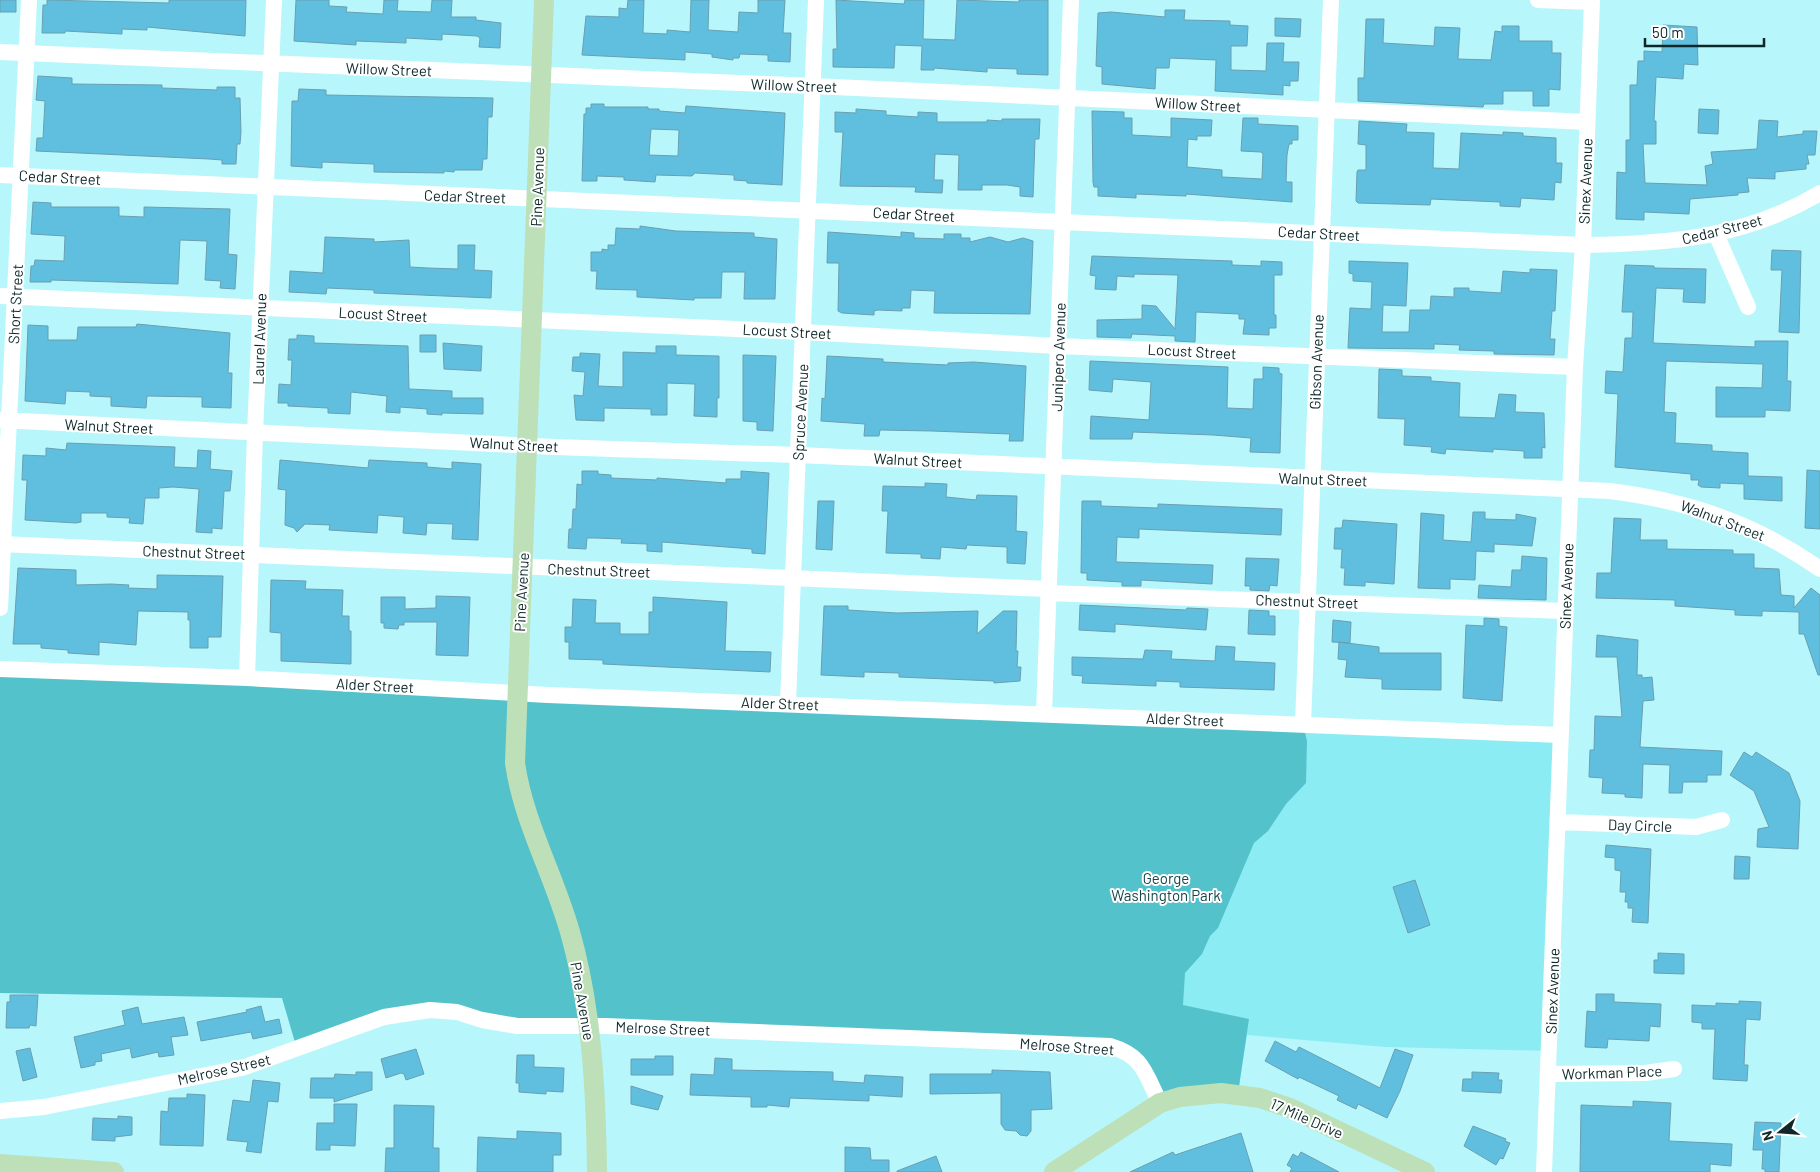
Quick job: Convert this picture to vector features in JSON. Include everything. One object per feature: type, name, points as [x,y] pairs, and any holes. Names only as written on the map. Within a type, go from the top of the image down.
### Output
[{"type":"main road","name":"Pine Avenue","points":[[544,0],[514,745],[517,780],[570,932],[589,1026],[597,1172]]},
{"type":"main road","name":"17 Mile Drive","points":[[1054,1172],[1160,1103],[1214,1093],[1238,1093],[1290,1108],[1425,1172]]},
{"type":"main road","points":[[0,1164],[114,1172]]},
{"type":"street","name":"Short Street","points":[[0,608],[8,296],[21,175],[29,0]]},
{"type":"street","name":"Laurel Avenue","points":[[247,678],[255,433],[274,0]]},
{"type":"street","name":"Spruce Avenue","points":[[788,703],[816,0]]},
{"type":"street","name":"Junipero Avenue","points":[[1044,713],[1071,0]]},
{"type":"street","name":"Gibson Avenue","points":[[1303,724],[1331,0]]},
{"type":"street","points":[[1538,0],[1592,1]]},
{"type":"street","name":"Sinex Avenue","points":[[1544,1172],[1574,367],[1582,244],[1592,1]]},
{"type":"street","name":"Willow Street","points":[[0,52],[1068,97],[1326,111],[1587,122]]},
{"type":"street","name":"Cedar Street","points":[[0,175],[1582,244],[1658,243],[1716,234],[1787,211],[1820,193]]},
{"type":"street","points":[[1716,234],[1748,307]]},
{"type":"street","name":"Locust Street","points":[[8,296],[803,332],[1058,346],[1574,367]]},
{"type":"street","name":"Walnut Street","points":[[5,421],[526,444],[554,447],[798,455],[1610,491],[1680,502],[1765,536],[1794,550],[1820,569]]},
{"type":"street","name":"Chestnut Street","points":[[2,544],[522,568],[792,577],[1048,591],[1565,611]]},
{"type":"street","name":"Alder Street","points":[[0,669],[247,678],[516,693],[1560,734]]},
{"type":"street","name":"Day Circle","points":[[1558,822],[1696,827],[1722,820]]},
{"type":"street","name":"Melrose Street","points":[[0,1111],[44,1107],[242,1068],[384,1017],[430,1010],[457,1012],[507,1025],[589,1026],[1110,1046],[1131,1054],[1139,1061],[1160,1103]]},
{"type":"street","name":"Workman Place","points":[[1549,1074],[1645,1073],[1674,1069]]},
{"type":"green space","name":"George Washington Park","points":[[0,669],[1560,735],[1550,1051],[1385,1047],[1247,1035],[1238,1093],[1131,1054],[430,1010],[297,1049],[282,998],[0,993]]},
{"type":"green space","name":"George Washington Park","points":[[0,669],[1303,724],[1307,741],[1306,783],[1286,804],[1268,831],[1254,843],[1218,928],[1210,936],[1202,954],[1185,973],[1183,1005],[1249,1019],[1238,1093],[1160,1103],[1131,1054],[605,1026],[430,1010],[297,1049],[282,998],[0,993]]},
{"type":"building","points":[[0,0],[16,0],[16,12],[0,12]]},
{"type":"building","points":[[47,0],[169,3],[169,0],[246,0],[245,36],[147,27],[147,30],[122,29],[122,34],[65,31],[65,33],[42,33],[43,5],[47,5]]},
{"type":"building","points":[[296,0],[329,0],[329,6],[347,7],[346,12],[383,14],[384,0],[398,0],[397,11],[431,12],[432,0],[452,0],[451,17],[476,17],[476,20],[501,23],[500,48],[479,47],[480,38],[477,36],[442,34],[442,40],[406,38],[406,43],[356,41],[356,45],[294,41]]},
{"type":"building","points":[[628,0],[644,0],[643,33],[667,34],[667,30],[690,32],[691,0],[709,0],[708,30],[738,32],[739,12],[758,13],[758,0],[785,0],[783,33],[791,33],[790,62],[768,61],[768,55],[740,54],[739,58],[733,58],[733,60],[712,57],[712,54],[685,52],[685,60],[582,55],[586,16],[619,17],[619,8],[627,9]]},
{"type":"building","points":[[836,0],[904,4],[905,0],[924,0],[923,39],[955,40],[957,0],[1019,2],[1019,0],[1048,0],[1048,75],[1017,74],[1017,69],[987,68],[987,72],[934,68],[934,70],[921,70],[922,46],[895,45],[894,68],[833,67],[833,49],[837,49]]},
{"type":"building","points":[[1165,10],[1185,10],[1184,20],[1230,21],[1230,25],[1248,26],[1247,46],[1231,46],[1231,70],[1266,71],[1267,43],[1284,43],[1283,62],[1299,62],[1298,81],[1290,81],[1290,86],[1283,85],[1283,95],[1215,91],[1216,60],[1170,58],[1169,68],[1156,68],[1155,89],[1102,84],[1102,67],[1096,66],[1098,13],[1111,12],[1165,17]]},
{"type":"building","points":[[1275,18],[1301,19],[1300,37],[1275,36]]},
{"type":"building","points":[[1366,19],[1384,19],[1383,43],[1434,46],[1435,27],[1460,28],[1458,59],[1491,60],[1495,31],[1502,32],[1502,26],[1519,26],[1519,41],[1552,41],[1552,53],[1561,53],[1560,90],[1549,89],[1549,106],[1533,106],[1533,91],[1503,91],[1503,104],[1484,104],[1483,107],[1358,101],[1358,78],[1364,78]]},
{"type":"building","points":[[1663,25],[1697,27],[1698,65],[1684,64],[1683,79],[1656,77],[1654,121],[1656,121],[1656,144],[1643,144],[1645,183],[1707,185],[1705,166],[1713,164],[1711,152],[1757,149],[1759,120],[1778,121],[1777,137],[1803,134],[1803,131],[1817,131],[1815,155],[1807,155],[1809,164],[1806,164],[1806,169],[1775,172],[1775,179],[1747,178],[1749,192],[1738,193],[1738,195],[1690,199],[1689,214],[1644,212],[1644,220],[1616,219],[1617,172],[1626,173],[1626,140],[1630,140],[1630,85],[1637,85],[1638,61],[1644,61],[1644,51],[1662,52]]},
{"type":"building","points":[[38,76],[72,78],[72,84],[162,85],[162,88],[217,90],[217,87],[235,87],[235,98],[240,98],[241,132],[240,144],[237,144],[236,164],[222,164],[222,160],[209,159],[36,151],[37,138],[43,138],[45,101],[36,100]]},
{"type":"building","points":[[299,89],[326,90],[326,95],[493,98],[492,117],[488,117],[487,159],[483,159],[482,170],[454,170],[454,172],[444,171],[444,173],[374,172],[374,164],[322,162],[322,168],[291,166],[292,101],[298,101]]},
{"type":"building","points":[[591,104],[604,104],[604,107],[648,107],[648,109],[659,109],[659,111],[685,113],[686,106],[785,113],[782,185],[747,183],[747,181],[734,180],[734,175],[695,173],[692,176],[656,175],[655,182],[624,180],[624,177],[597,176],[597,181],[582,181],[584,114],[586,114],[586,108],[591,108]],"holes":[[[651,129],[679,130],[678,156],[649,155]]]},
{"type":"building","points":[[856,109],[886,111],[886,115],[918,117],[918,112],[937,113],[937,122],[1040,119],[1039,139],[1035,139],[1033,197],[1020,196],[1020,187],[1007,185],[982,185],[982,190],[958,190],[959,155],[935,154],[934,180],[943,180],[942,193],[915,192],[916,187],[840,186],[843,132],[835,132],[835,112],[856,113]]},
{"type":"building","points":[[1699,109],[1719,110],[1718,134],[1698,133]]},
{"type":"building","points":[[1092,111],[1124,112],[1124,118],[1132,118],[1132,135],[1171,137],[1171,118],[1212,120],[1211,136],[1197,136],[1197,140],[1188,139],[1187,167],[1222,170],[1222,177],[1262,179],[1263,154],[1261,152],[1241,151],[1243,118],[1258,118],[1258,124],[1298,126],[1298,140],[1292,140],[1292,144],[1289,144],[1287,155],[1286,182],[1292,182],[1292,202],[1186,194],[1186,196],[1136,194],[1136,198],[1098,196],[1098,187],[1094,187],[1093,182]]},
{"type":"building","points":[[1359,121],[1407,124],[1406,132],[1434,133],[1433,168],[1459,169],[1461,133],[1503,135],[1503,132],[1523,133],[1523,136],[1556,138],[1556,163],[1562,163],[1561,183],[1555,182],[1554,200],[1521,198],[1520,207],[1500,206],[1500,202],[1431,199],[1430,205],[1358,203],[1356,201],[1357,172],[1358,170],[1366,170],[1366,145],[1358,144]]},
{"type":"building","points":[[33,202],[51,203],[51,207],[119,207],[119,216],[144,217],[144,207],[230,209],[228,254],[237,255],[235,289],[220,288],[221,281],[205,280],[207,241],[180,240],[178,284],[51,280],[51,282],[30,282],[31,266],[34,266],[35,260],[64,261],[65,236],[31,234]]},
{"type":"building","points":[[640,226],[676,231],[754,233],[754,237],[777,239],[775,299],[744,299],[745,272],[722,272],[721,298],[694,298],[694,300],[637,297],[637,290],[596,289],[597,271],[591,271],[591,252],[602,252],[602,249],[608,250],[608,245],[615,245],[616,228],[640,229]]},
{"type":"building","points":[[828,232],[901,237],[901,232],[914,233],[914,238],[944,239],[944,234],[961,234],[961,238],[970,238],[970,242],[990,237],[1008,242],[1023,238],[1033,241],[1030,314],[934,313],[935,291],[911,290],[910,308],[902,308],[902,311],[878,310],[874,311],[874,315],[842,313],[838,311],[839,263],[827,263]]},
{"type":"building","points":[[325,237],[374,239],[374,242],[409,240],[410,267],[428,268],[458,269],[458,245],[475,245],[474,270],[492,271],[491,298],[374,293],[374,290],[327,288],[326,294],[289,292],[290,271],[323,273]]},
{"type":"building","points":[[1772,250],[1801,251],[1799,333],[1779,332],[1782,270],[1771,270]]},
{"type":"building","points":[[1092,256],[1232,261],[1232,265],[1261,266],[1261,261],[1282,262],[1282,275],[1274,275],[1274,315],[1276,315],[1276,328],[1269,328],[1269,335],[1243,334],[1245,319],[1239,319],[1239,314],[1196,312],[1195,342],[1175,341],[1175,336],[1132,334],[1131,338],[1097,337],[1097,320],[1142,319],[1142,305],[1156,306],[1175,329],[1178,275],[1134,274],[1134,277],[1117,276],[1116,290],[1095,289],[1096,276],[1090,275]]},
{"type":"building","points":[[1349,261],[1408,263],[1406,306],[1383,305],[1382,332],[1409,332],[1410,310],[1430,310],[1431,296],[1454,297],[1454,288],[1469,288],[1469,291],[1501,293],[1503,271],[1530,273],[1530,269],[1557,270],[1555,311],[1552,311],[1550,339],[1555,339],[1554,355],[1494,354],[1494,351],[1459,350],[1460,345],[1434,344],[1434,349],[1348,348],[1350,308],[1371,309],[1372,282],[1353,281],[1353,274],[1349,273]]},
{"type":"building","points":[[1625,265],[1654,266],[1654,268],[1706,269],[1705,303],[1683,302],[1684,289],[1656,288],[1653,343],[1755,347],[1755,341],[1788,341],[1787,381],[1791,381],[1790,411],[1765,410],[1765,417],[1716,417],[1716,387],[1762,388],[1763,364],[1666,361],[1664,412],[1676,413],[1675,443],[1712,445],[1712,451],[1748,453],[1748,476],[1782,477],[1782,501],[1744,499],[1744,484],[1720,483],[1720,488],[1701,487],[1698,485],[1699,480],[1691,480],[1691,474],[1615,467],[1618,394],[1605,393],[1606,371],[1623,372],[1625,338],[1632,338],[1633,312],[1622,312]]},
{"type":"building","points":[[137,324],[230,333],[228,373],[232,373],[231,408],[202,407],[202,397],[147,396],[146,408],[111,406],[111,397],[90,396],[90,392],[66,391],[65,404],[25,401],[28,325],[48,326],[48,340],[77,340],[78,327],[136,327]]},
{"type":"building","points":[[297,335],[314,336],[314,343],[408,346],[409,389],[452,391],[452,398],[483,398],[483,414],[427,414],[427,409],[400,407],[400,413],[386,412],[387,396],[351,392],[350,414],[328,413],[328,408],[288,406],[288,403],[278,403],[279,384],[291,385],[292,360],[288,360],[289,339],[297,339]]},
{"type":"building","points":[[420,335],[436,335],[436,352],[420,352]]},
{"type":"building","points":[[443,343],[482,346],[481,371],[444,369]]},
{"type":"building","points":[[656,346],[676,346],[676,355],[719,356],[717,417],[694,416],[695,384],[667,383],[667,415],[651,415],[651,409],[604,408],[604,421],[576,420],[574,395],[583,396],[585,372],[572,371],[573,357],[580,357],[580,353],[600,354],[598,386],[623,387],[623,352],[656,353]]},
{"type":"building","points":[[743,355],[776,356],[773,431],[757,430],[757,422],[743,421]]},
{"type":"building","points":[[827,356],[883,359],[883,362],[948,365],[948,363],[974,362],[1026,366],[1023,441],[1009,441],[1010,434],[932,431],[880,430],[879,436],[864,436],[865,424],[821,421],[822,398],[825,399]]},
{"type":"building","points":[[1090,361],[1228,367],[1227,408],[1253,409],[1254,379],[1263,379],[1263,367],[1279,368],[1279,373],[1282,374],[1280,453],[1250,452],[1251,438],[1213,435],[1133,432],[1132,439],[1090,439],[1091,416],[1149,420],[1151,382],[1113,379],[1112,392],[1089,390]]},
{"type":"building","points":[[1379,369],[1402,370],[1402,376],[1431,377],[1431,381],[1460,383],[1459,417],[1495,418],[1499,394],[1516,395],[1515,412],[1544,413],[1545,448],[1542,447],[1542,458],[1524,458],[1524,451],[1493,449],[1493,452],[1446,449],[1445,454],[1431,452],[1432,447],[1404,445],[1405,419],[1378,418]]},
{"type":"building","points":[[67,443],[175,447],[174,467],[197,468],[198,450],[211,451],[210,469],[232,471],[230,491],[224,491],[222,529],[212,528],[212,533],[196,532],[199,489],[173,487],[159,488],[159,498],[145,498],[143,524],[129,523],[130,518],[107,517],[107,513],[81,513],[81,522],[76,523],[25,520],[27,480],[22,480],[23,455],[46,456],[46,448],[66,450]]},
{"type":"building","points":[[280,460],[368,468],[369,460],[427,463],[427,467],[452,469],[452,462],[481,464],[478,540],[452,539],[453,524],[427,523],[426,535],[403,533],[404,517],[378,515],[377,533],[329,530],[330,525],[305,524],[297,532],[294,528],[285,525],[286,490],[278,489]]},
{"type":"building","points":[[1807,470],[1820,471],[1820,529],[1805,528]]},
{"type":"building","points":[[582,471],[598,471],[598,474],[611,475],[611,478],[657,480],[657,478],[726,483],[726,479],[741,479],[741,471],[769,473],[765,554],[752,553],[752,549],[662,542],[662,552],[647,551],[647,544],[621,543],[622,539],[596,538],[587,538],[586,549],[568,548],[569,529],[572,529],[573,509],[576,509],[577,484],[582,485]]},
{"type":"building","points":[[925,483],[947,484],[946,497],[976,500],[977,495],[1017,496],[1016,531],[1027,532],[1025,564],[1007,563],[1007,547],[967,545],[966,549],[941,547],[940,559],[921,558],[921,554],[886,553],[888,511],[882,511],[883,486],[925,487]]},
{"type":"building","points":[[818,501],[834,501],[832,550],[816,549]]},
{"type":"building","points":[[1082,501],[1101,501],[1101,506],[1158,508],[1158,504],[1282,509],[1281,535],[1139,529],[1139,538],[1117,537],[1116,562],[1213,565],[1212,584],[1141,580],[1141,586],[1122,586],[1122,582],[1087,580],[1087,573],[1081,573]]},
{"type":"building","points":[[1473,512],[1485,512],[1485,519],[1516,520],[1516,514],[1536,518],[1532,546],[1494,544],[1494,552],[1476,551],[1475,580],[1450,579],[1450,589],[1418,588],[1421,513],[1444,515],[1443,540],[1471,542]]},
{"type":"building","points":[[1614,518],[1641,519],[1640,540],[1667,540],[1667,549],[1733,550],[1733,554],[1754,554],[1754,568],[1779,569],[1781,595],[1794,596],[1794,608],[1811,588],[1820,595],[1820,675],[1818,675],[1804,634],[1799,634],[1799,612],[1762,611],[1762,616],[1735,615],[1735,610],[1675,606],[1675,600],[1596,598],[1597,573],[1611,573]]},
{"type":"building","points":[[1343,520],[1397,524],[1394,584],[1365,582],[1365,586],[1344,585],[1345,568],[1341,568],[1342,549],[1334,549],[1335,528],[1342,528]]},
{"type":"building","points":[[1522,556],[1547,558],[1546,600],[1478,598],[1479,585],[1511,587],[1512,570],[1521,570]]},
{"type":"building","points":[[1246,558],[1279,559],[1277,586],[1270,585],[1269,591],[1250,590],[1250,586],[1245,586]]},
{"type":"building","points":[[18,568],[76,570],[76,585],[129,585],[128,588],[157,589],[157,575],[223,576],[221,637],[208,637],[208,648],[190,648],[190,620],[188,620],[188,612],[138,611],[136,645],[99,642],[99,655],[68,653],[68,650],[41,648],[41,644],[13,644]]},
{"type":"building","points":[[271,580],[306,581],[305,589],[343,590],[342,616],[349,616],[351,664],[281,661],[281,633],[270,632]]},
{"type":"building","points":[[436,596],[470,597],[468,656],[436,655],[437,622],[404,622],[404,625],[399,625],[398,629],[384,628],[384,623],[381,623],[381,597],[405,597],[405,609],[436,608]]},
{"type":"building","points":[[653,597],[727,602],[725,651],[771,652],[770,672],[603,664],[603,660],[569,659],[569,642],[565,642],[565,627],[572,627],[573,599],[596,600],[595,623],[620,623],[620,634],[649,634],[649,612],[653,612]]},
{"type":"building","points":[[1080,605],[1186,610],[1187,608],[1208,609],[1206,630],[1115,624],[1115,632],[1079,630]]},
{"type":"building","points":[[824,606],[848,606],[848,610],[897,613],[978,611],[977,634],[1003,611],[1017,611],[1016,651],[1018,651],[1017,667],[1021,667],[1020,681],[994,683],[994,681],[899,677],[899,673],[864,672],[864,677],[821,675]]},
{"type":"building","points":[[1249,610],[1269,611],[1269,616],[1275,616],[1275,635],[1248,634]]},
{"type":"building","points":[[1484,618],[1499,619],[1499,626],[1507,627],[1502,701],[1463,698],[1466,625],[1484,626]]},
{"type":"building","points":[[1333,620],[1351,622],[1350,643],[1332,642]]},
{"type":"building","points":[[1597,635],[1638,640],[1637,675],[1642,675],[1642,678],[1652,677],[1654,700],[1643,701],[1640,747],[1722,751],[1721,775],[1707,775],[1707,782],[1683,782],[1682,793],[1669,793],[1670,765],[1643,764],[1642,798],[1625,797],[1625,794],[1602,793],[1603,778],[1589,777],[1590,750],[1594,750],[1595,716],[1622,717],[1617,657],[1596,657]]},
{"type":"building","points":[[1339,642],[1379,647],[1379,653],[1441,653],[1441,690],[1382,689],[1382,679],[1345,677],[1347,660],[1338,659]]},
{"type":"building","points":[[1216,646],[1235,647],[1234,661],[1275,663],[1274,690],[1180,687],[1180,682],[1156,681],[1156,686],[1082,683],[1083,676],[1072,675],[1072,657],[1143,659],[1145,650],[1172,651],[1171,659],[1215,661]]},
{"type":"building","points":[[1744,752],[1752,757],[1756,752],[1789,773],[1800,801],[1798,849],[1757,847],[1758,829],[1769,827],[1754,791],[1730,775]]},
{"type":"building","points":[[1606,845],[1651,849],[1648,923],[1632,922],[1633,908],[1628,908],[1628,902],[1625,902],[1626,892],[1620,892],[1621,871],[1615,870],[1615,858],[1605,857]]},
{"type":"building","points":[[1735,856],[1750,857],[1749,879],[1734,879]]},
{"type":"building","points":[[1415,880],[1430,925],[1408,933],[1393,887]]},
{"type":"building","points":[[1658,953],[1684,954],[1684,974],[1654,973],[1654,960],[1658,960]]},
{"type":"building","points":[[1596,994],[1614,994],[1614,1002],[1661,1004],[1660,1027],[1650,1026],[1649,1041],[1608,1039],[1607,1048],[1585,1047],[1587,1011],[1596,1012]]},
{"type":"building","points":[[10,995],[38,995],[36,1026],[30,1025],[29,1028],[6,1028],[7,1002],[10,1002]]},
{"type":"building","points":[[1739,1001],[1761,1002],[1760,1020],[1746,1019],[1744,1065],[1748,1065],[1747,1081],[1713,1079],[1715,1029],[1702,1029],[1702,1023],[1692,1022],[1692,1005],[1716,1006],[1716,1003],[1739,1004]]},
{"type":"building","points":[[261,1006],[265,1022],[279,1019],[282,1033],[253,1039],[251,1032],[201,1041],[197,1022],[247,1012],[246,1010]]},
{"type":"building","points":[[138,1007],[142,1024],[184,1017],[188,1035],[171,1037],[174,1055],[159,1057],[158,1052],[132,1058],[130,1048],[101,1054],[102,1061],[95,1062],[95,1065],[81,1068],[74,1037],[125,1025],[122,1011]]},
{"type":"building","points":[[1275,1041],[1296,1052],[1299,1047],[1380,1088],[1395,1049],[1413,1055],[1400,1091],[1387,1118],[1358,1104],[1356,1109],[1337,1100],[1339,1096],[1299,1077],[1298,1079],[1265,1061]]},
{"type":"building","points":[[30,1048],[37,1077],[23,1081],[16,1051]]},
{"type":"building","points":[[416,1049],[424,1074],[406,1080],[404,1074],[401,1073],[386,1078],[381,1059]]},
{"type":"building","points":[[517,1055],[534,1055],[534,1067],[564,1068],[563,1092],[546,1091],[546,1094],[519,1092],[519,1083],[516,1083]]},
{"type":"building","points":[[655,1056],[673,1056],[673,1075],[631,1075],[631,1059],[655,1059]]},
{"type":"building","points":[[715,1058],[732,1059],[732,1070],[833,1072],[833,1081],[864,1083],[865,1075],[903,1077],[902,1097],[869,1095],[869,1101],[790,1098],[789,1107],[767,1105],[767,1107],[751,1107],[751,1097],[690,1095],[691,1074],[714,1075]]},
{"type":"building","points":[[992,1070],[1050,1072],[1052,1109],[1031,1110],[1031,1131],[1027,1136],[1020,1135],[1016,1131],[1005,1130],[1001,1124],[1001,1093],[930,1094],[930,1074],[992,1074]]},
{"type":"building","points":[[356,1072],[372,1072],[372,1090],[334,1102],[334,1098],[310,1098],[311,1078],[334,1078],[335,1074],[356,1075]]},
{"type":"building","points":[[1472,1072],[1499,1073],[1498,1080],[1502,1080],[1501,1093],[1462,1091],[1463,1079],[1472,1079]]},
{"type":"building","points":[[253,1080],[280,1083],[278,1102],[268,1101],[261,1153],[246,1151],[248,1142],[227,1140],[233,1100],[250,1102]]},
{"type":"building","points":[[631,1086],[663,1096],[658,1110],[631,1104]]},
{"type":"building","points":[[187,1094],[205,1095],[203,1146],[160,1145],[161,1111],[168,1112],[169,1098],[187,1098]]},
{"type":"building","points":[[1633,1101],[1671,1103],[1669,1141],[1732,1144],[1731,1166],[1710,1164],[1710,1172],[1580,1172],[1581,1105],[1633,1107]]},
{"type":"building","points":[[334,1104],[357,1104],[355,1146],[330,1145],[330,1150],[316,1150],[317,1123],[334,1123]]},
{"type":"building","points":[[394,1105],[434,1106],[433,1148],[439,1148],[439,1172],[385,1172],[386,1148],[394,1148]]},
{"type":"building","points":[[118,1116],[132,1117],[132,1135],[115,1137],[115,1141],[92,1140],[93,1118],[118,1119]]},
{"type":"building","points":[[1755,1122],[1781,1123],[1779,1172],[1765,1172],[1765,1169],[1762,1169],[1763,1150],[1753,1150]]},
{"type":"building","points":[[1473,1126],[1506,1139],[1505,1141],[1510,1143],[1503,1159],[1500,1158],[1496,1165],[1464,1146]]},
{"type":"building","points":[[517,1131],[561,1133],[561,1155],[553,1155],[553,1172],[477,1172],[478,1137],[517,1139]]},
{"type":"building","points":[[1241,1133],[1253,1172],[1130,1172],[1173,1152],[1175,1155]]},
{"type":"building","points":[[845,1147],[870,1148],[871,1160],[889,1160],[889,1172],[845,1172]]},
{"type":"building","points":[[1301,1152],[1339,1172],[1290,1172],[1292,1168],[1287,1165],[1293,1154],[1298,1157]]},
{"type":"building","points":[[936,1156],[942,1172],[897,1172],[897,1171]]}]
